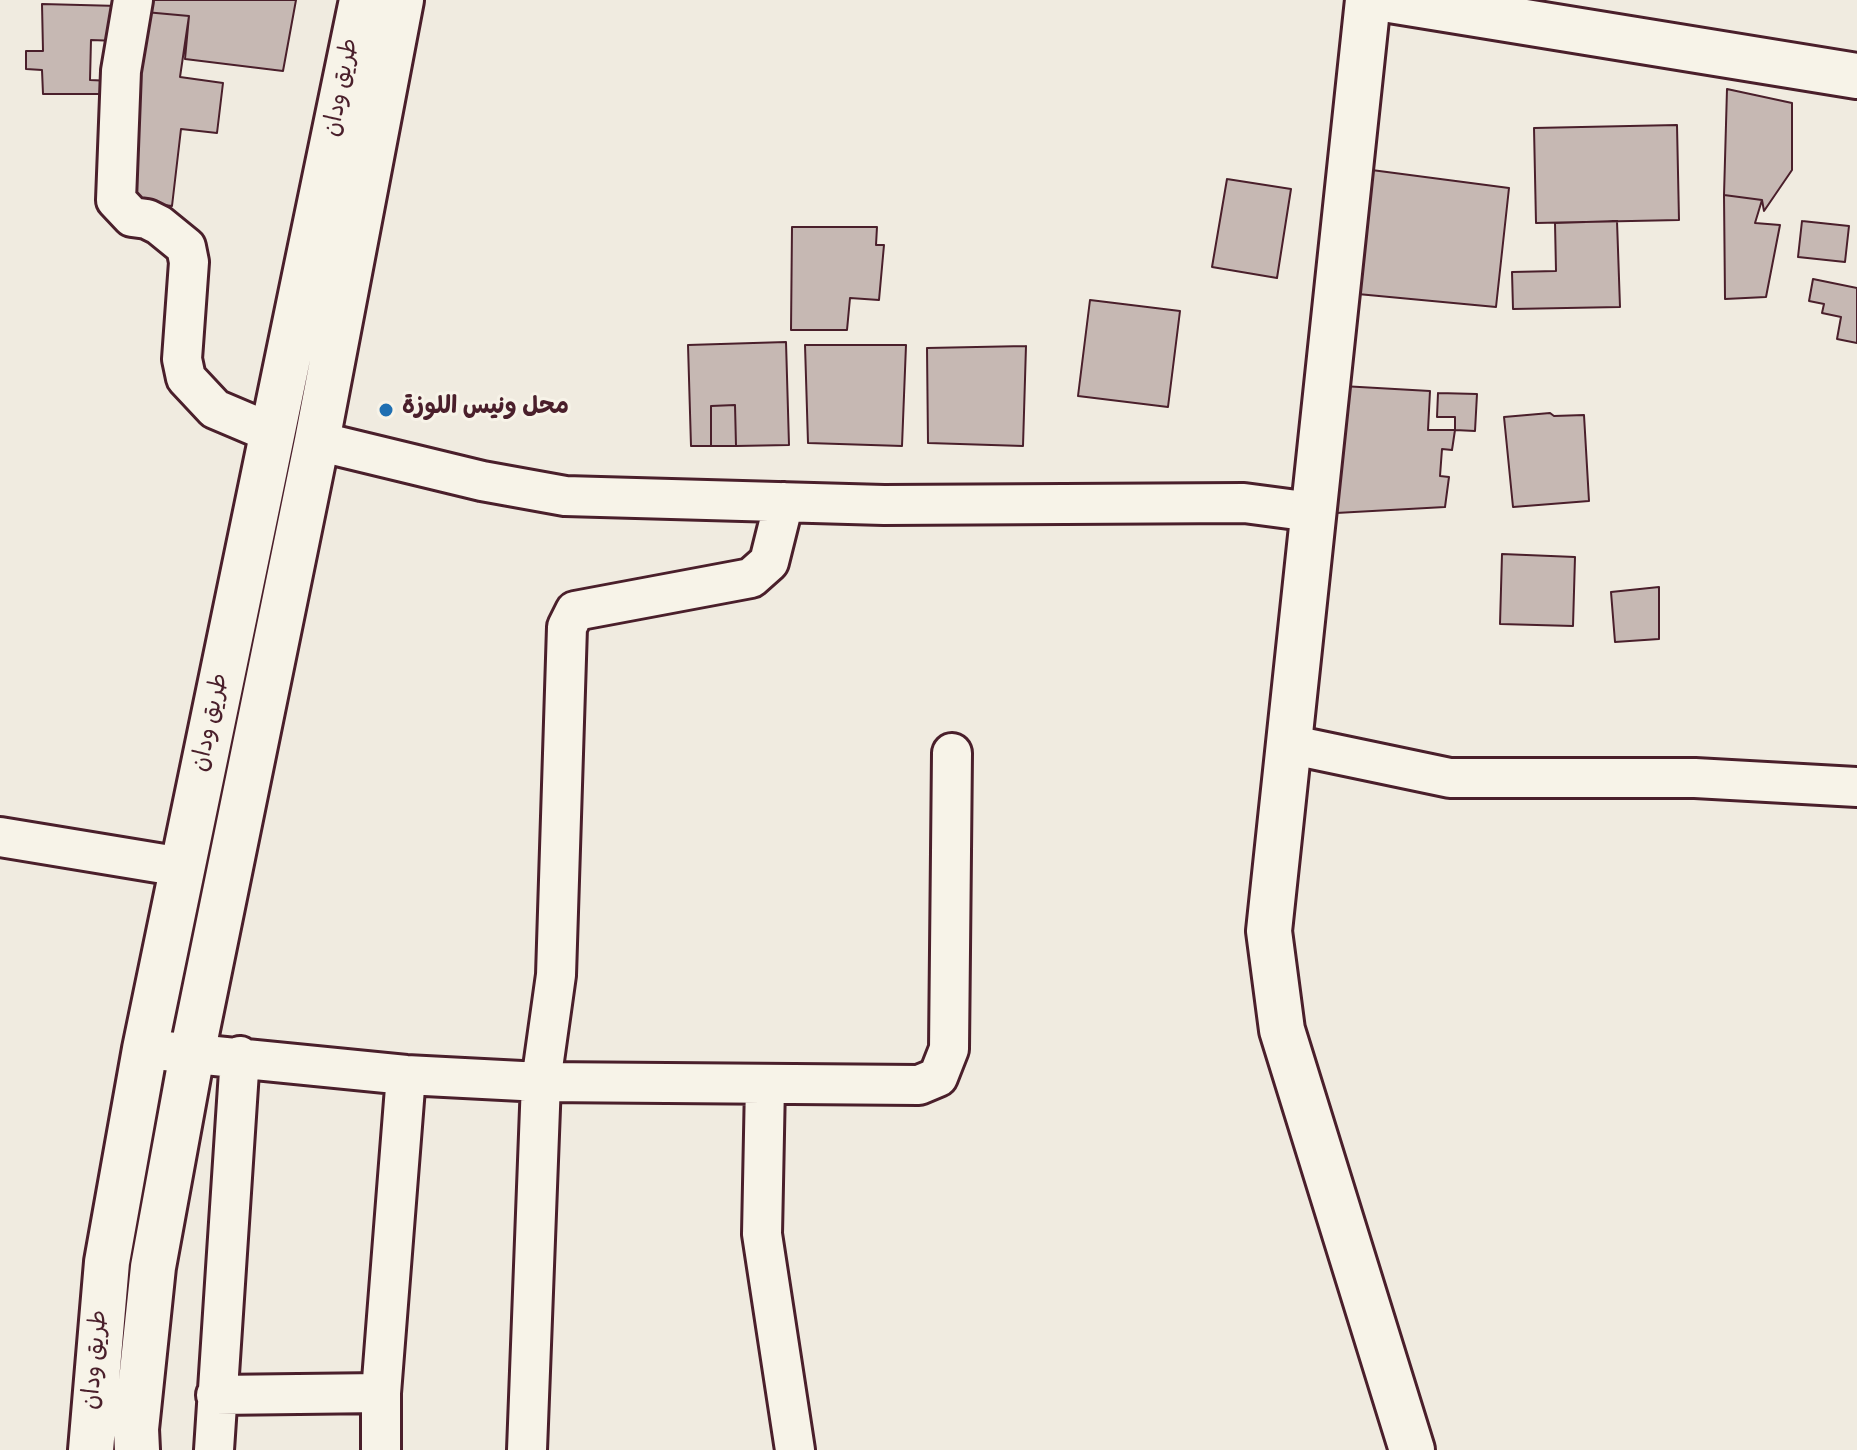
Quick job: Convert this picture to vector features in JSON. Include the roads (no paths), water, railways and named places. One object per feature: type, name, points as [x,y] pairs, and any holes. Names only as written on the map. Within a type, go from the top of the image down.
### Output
[{"type":"main road","name":"طريق ودان","points":[[91,1450],[107,1262],[145,1049],[362,0]]},
{"type":"main road","name":"طريق ودان","points":[[137,1450],[136,1429],[153,1267],[192,1054],[317,441],[401,0]]},
{"type":"main road","points":[[1368,0],[1269,931],[1272,977],[1282,1030],[1412,1450]]},
{"type":"main road","points":[[1390,0],[1857,76]]},
{"type":"street","points":[[133,0],[121,71],[116,200],[132,217],[159,225],[186,247],[189,262],[182,359],[186,378],[215,409],[274,434]]},
{"type":"street","points":[[317,441],[482,481],[565,496],[784,502],[1244,503],[1312,512]]},
{"type":"street","points":[[527,1450],[541,1082],[556,975],[567,627],[575,611],[751,578],[769,562],[784,502]]},
{"type":"street","points":[[1288,744],[1450,778],[1695,778],[1857,787]]},
{"type":"street","points":[[145,1049],[240,1056],[406,1075],[541,1082],[919,1085],[938,1077],[949,1049],[952,753]]},
{"type":"street","points":[[0,837],[182,867]]},
{"type":"street","points":[[214,1450],[240,1056]]},
{"type":"street","points":[[381,1450],[381,1393],[406,1075]]},
{"type":"street","points":[[765,1084],[762,1234],[795,1450]]},
{"type":"street","points":[[216,1395],[381,1393]]},
{"type":"place","name":"محل ونيس اللوزة","points":[[386,410]]}]
